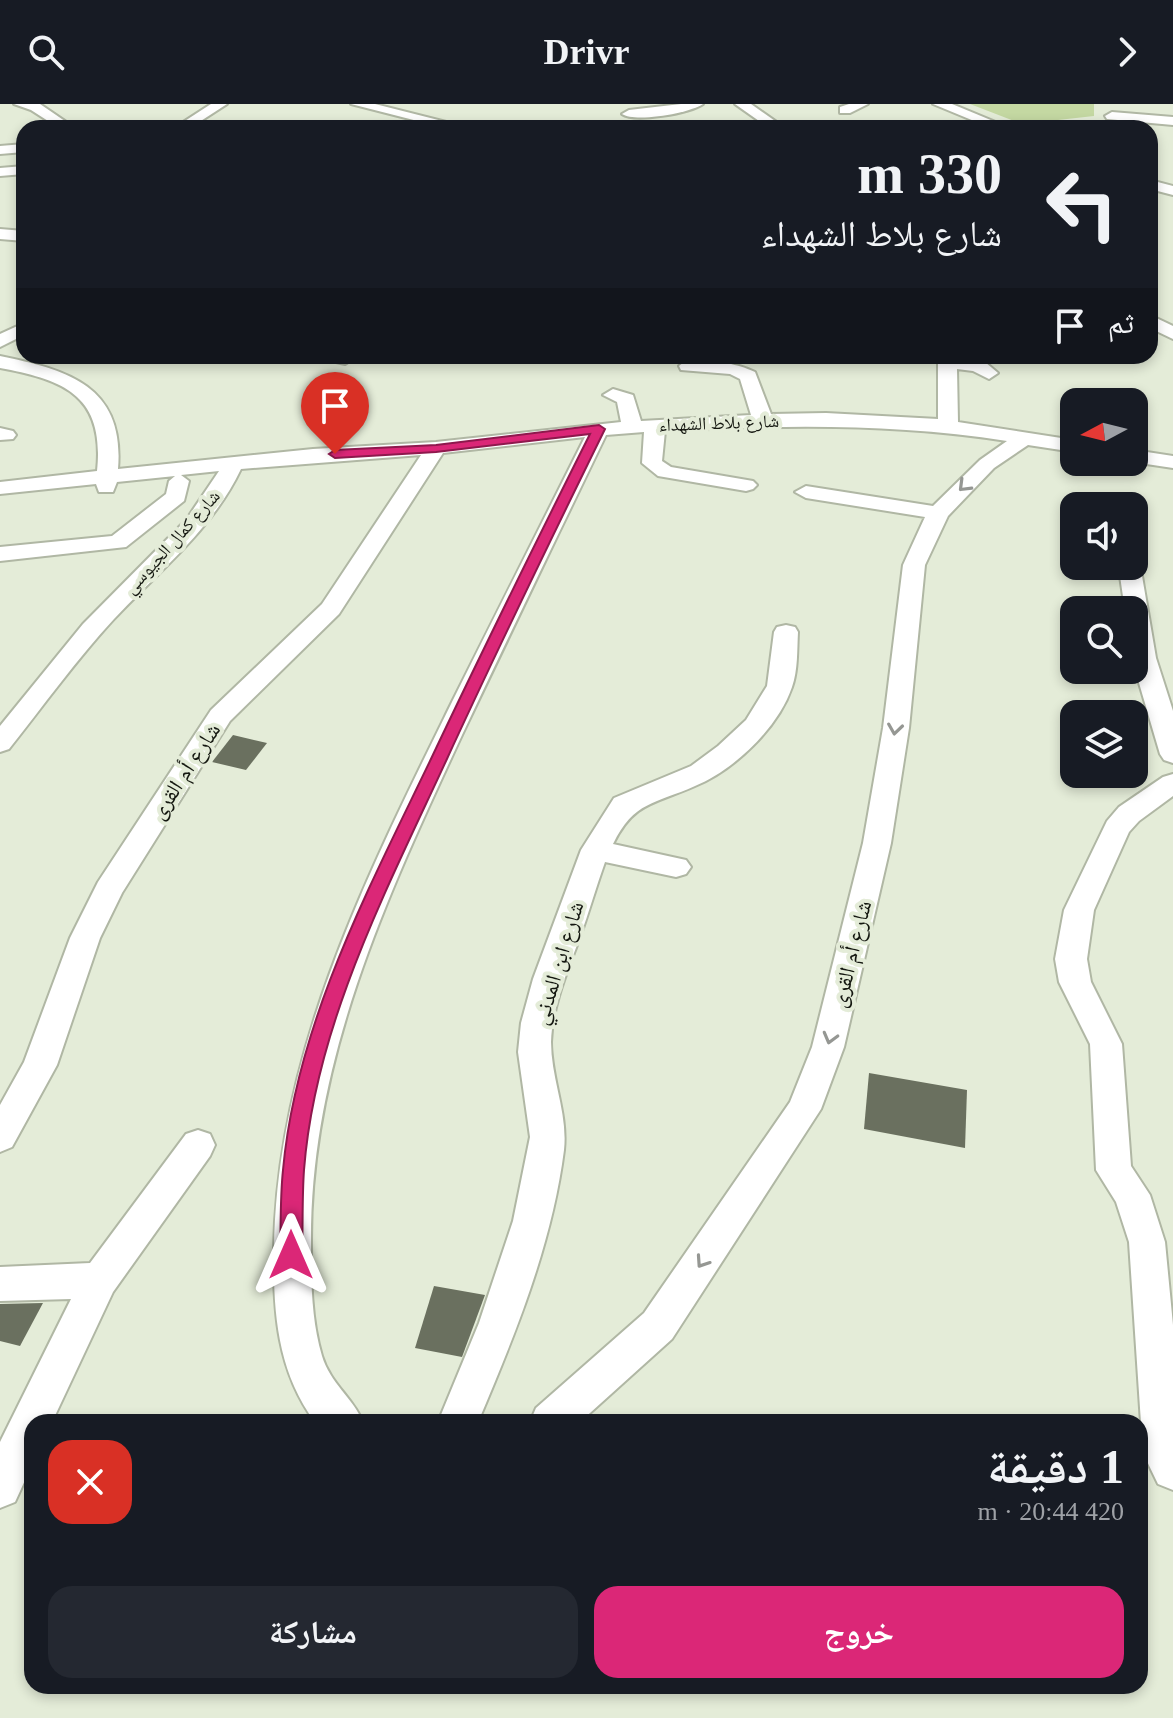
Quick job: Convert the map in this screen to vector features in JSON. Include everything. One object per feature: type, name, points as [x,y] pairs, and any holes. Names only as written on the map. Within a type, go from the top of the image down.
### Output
[{"type":"street","points":[[21,104],[35,107],[55,120]]},
{"type":"street","points":[[194,120],[220,104]]},
{"type":"street","points":[[358,104],[425,120]]},
{"type":"street","points":[[629,114],[669,111],[696,104]]},
{"type":"street","points":[[742,104],[766,120]]},
{"type":"street","points":[[845,110],[861,104]]},
{"type":"street","points":[[934,106],[961,120]]},
{"type":"street","points":[[934,106],[978,120]]},
{"type":"street","points":[[1109,116],[1173,121]]},
{"type":"street","points":[[0,362],[47,372],[70,381],[91,398],[105,415],[110,440],[107,482]]},
{"type":"street","points":[[948,364],[948,426]]},
{"type":"street","points":[[968,364],[989,373]]},
{"type":"street","points":[[688,366],[734,369],[748,376],[763,420]]},
{"type":"street","points":[[0,381],[43,385],[70,381]]},
{"type":"street","points":[[613,395],[626,399],[632,427]]},
{"type":"street","name":"شارع بلاط الشهداء","points":[[0,488],[194,476],[317,464],[364,453],[599,429],[763,420],[839,420],[948,426],[1060,444]]},
{"type":"street","points":[[655,426],[652,463],[656,468],[746,485]]},
{"type":"street","points":[[334,1414],[325,1406],[305,1371],[293,1300],[290,1233],[293,1169],[316,1054],[360,927],[477,675],[599,429]]},
{"type":"street","name":"شارع أم القرى","points":[[559,1414],[658,1326],[804,1109],[828,1047],[877,843],[896,728],[914,565],[938,513],[987,464],[1025,438]]},
{"type":"street","name":"شارع أم القرى","points":[[0,1137],[40,1065],[85,938],[108,890],[220,716],[331,609],[436,448]]},
{"type":"street","points":[[1148,458],[1173,462]]},
{"type":"street","name":"شارع كمال الجيوسي","points":[[0,743],[105,615],[156,565],[230,471]]},
{"type":"street","points":[[0,554],[118,542],[176,496],[194,476]]},
{"type":"street","name":"شارع كمال الجيوسي","points":[[105,615],[120,590],[187,503],[194,476]]},
{"type":"street","name":"شارع بلاط الشهداء","points":[[0,498],[107,482]]},
{"type":"street","points":[[806,492],[938,513]]},
{"type":"street","name":"شارع ابن المدني","points":[[462,1414],[484,1365],[530,1225],[547,1149],[548,1109],[535,1070],[535,1037],[544,997],[595,850],[620,807],[639,794],[688,779],[740,743],[780,687],[786,632]]},
{"type":"street","points":[[1148,658],[1173,659]]},
{"type":"street","points":[[1148,671],[1173,754]]},
{"type":"street","points":[[1173,783],[1129,814],[1117,828],[1079,910],[1071,959],[1075,982],[1106,1044],[1114,1170],[1136,1203],[1147,1242],[1164,1453],[1173,1469]]},
{"type":"street","points":[[595,850],[676,867]]},
{"type":"street","points":[[35,1414],[100,1280],[198,1145]]},
{"type":"street","points":[[0,1284],[100,1280]]},
{"type":"street","points":[[0,1487],[24,1437]]},
{"type":"green space","points":[[970,104],[1094,104],[1094,116],[1012,120]]},
{"type":"building","points":[[233,735],[267,743],[246,770],[212,762]]},
{"type":"building","points":[[869,1073],[967,1090],[965,1148],[864,1129]]},
{"type":"building","points":[[434,1286],[485,1295],[462,1357],[415,1348]]},
{"type":"building","points":[[43,1303],[20,1346],[0,1341],[0,1304]]},
{"type":"route","points":[[291,1255],[293,1169],[303,1110],[323,1029],[360,927],[419,797],[599,429],[436,448],[335,454]]}]
